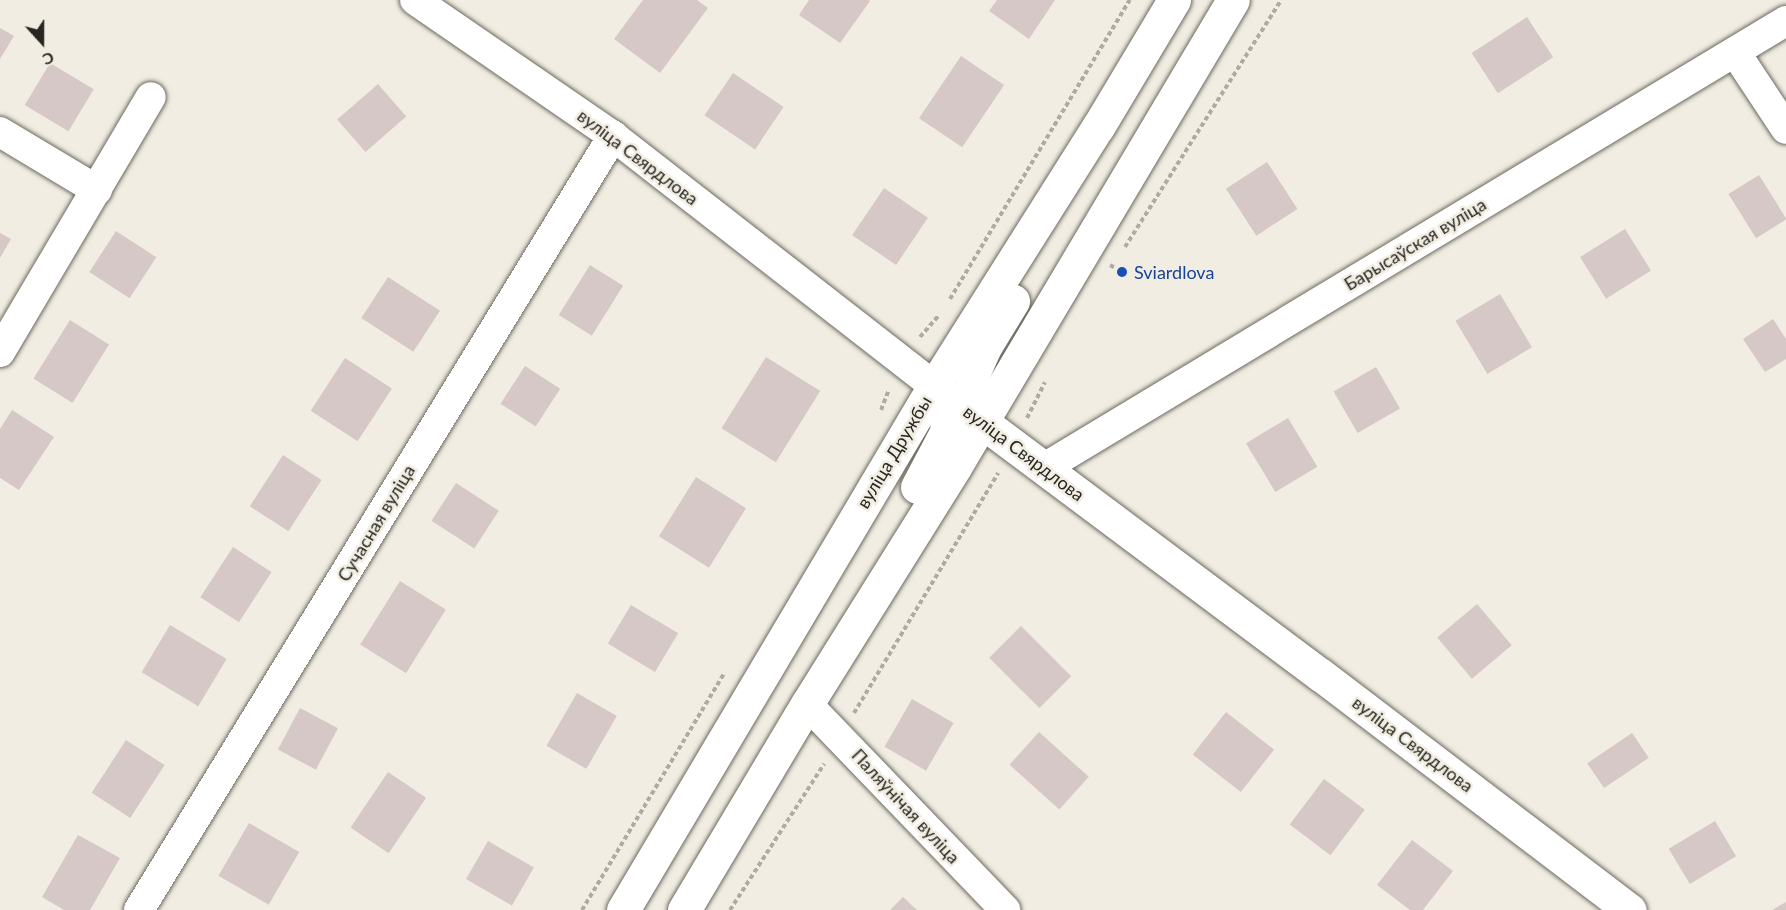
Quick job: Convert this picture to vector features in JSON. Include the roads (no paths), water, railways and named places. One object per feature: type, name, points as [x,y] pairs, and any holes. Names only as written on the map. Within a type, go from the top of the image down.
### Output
[{"type":"main road","name":"вуліца Дружбы","points":[[623,910],[934,386],[1098,127],[1174,0]]},
{"type":"main road","points":[[684,910],[807,704],[981,422],[1233,0]]},
{"type":"main road","points":[[981,422],[972,406],[973,374],[985,347],[1053,234],[1098,127]]},
{"type":"main road","points":[[807,704],[861,585],[936,455],[947,430],[944,404],[934,386]]},
{"type":"main road","name":"вуліца Свярдлова","points":[[934,386],[1321,675],[1630,910]]},
{"type":"street","name":"вуліца Свярдлова","points":[[415,0],[614,136],[934,386]]},
{"type":"street","name":"Барысаўская вуліца","points":[[1044,468],[1786,21]]},
{"type":"street","points":[[1735,52],[1786,129]]},
{"type":"street","points":[[0,352],[151,97]]},
{"type":"street","points":[[0,132],[97,190]]},
{"type":"street","name":"Сучасная вуліца","points":[[139,910],[614,136]]},
{"type":"street","name":"Паляўнічая вуліца","points":[[807,704],[1005,910]]},
{"type":"place","name":"Sviardlova","points":[[1122,272]]}]
